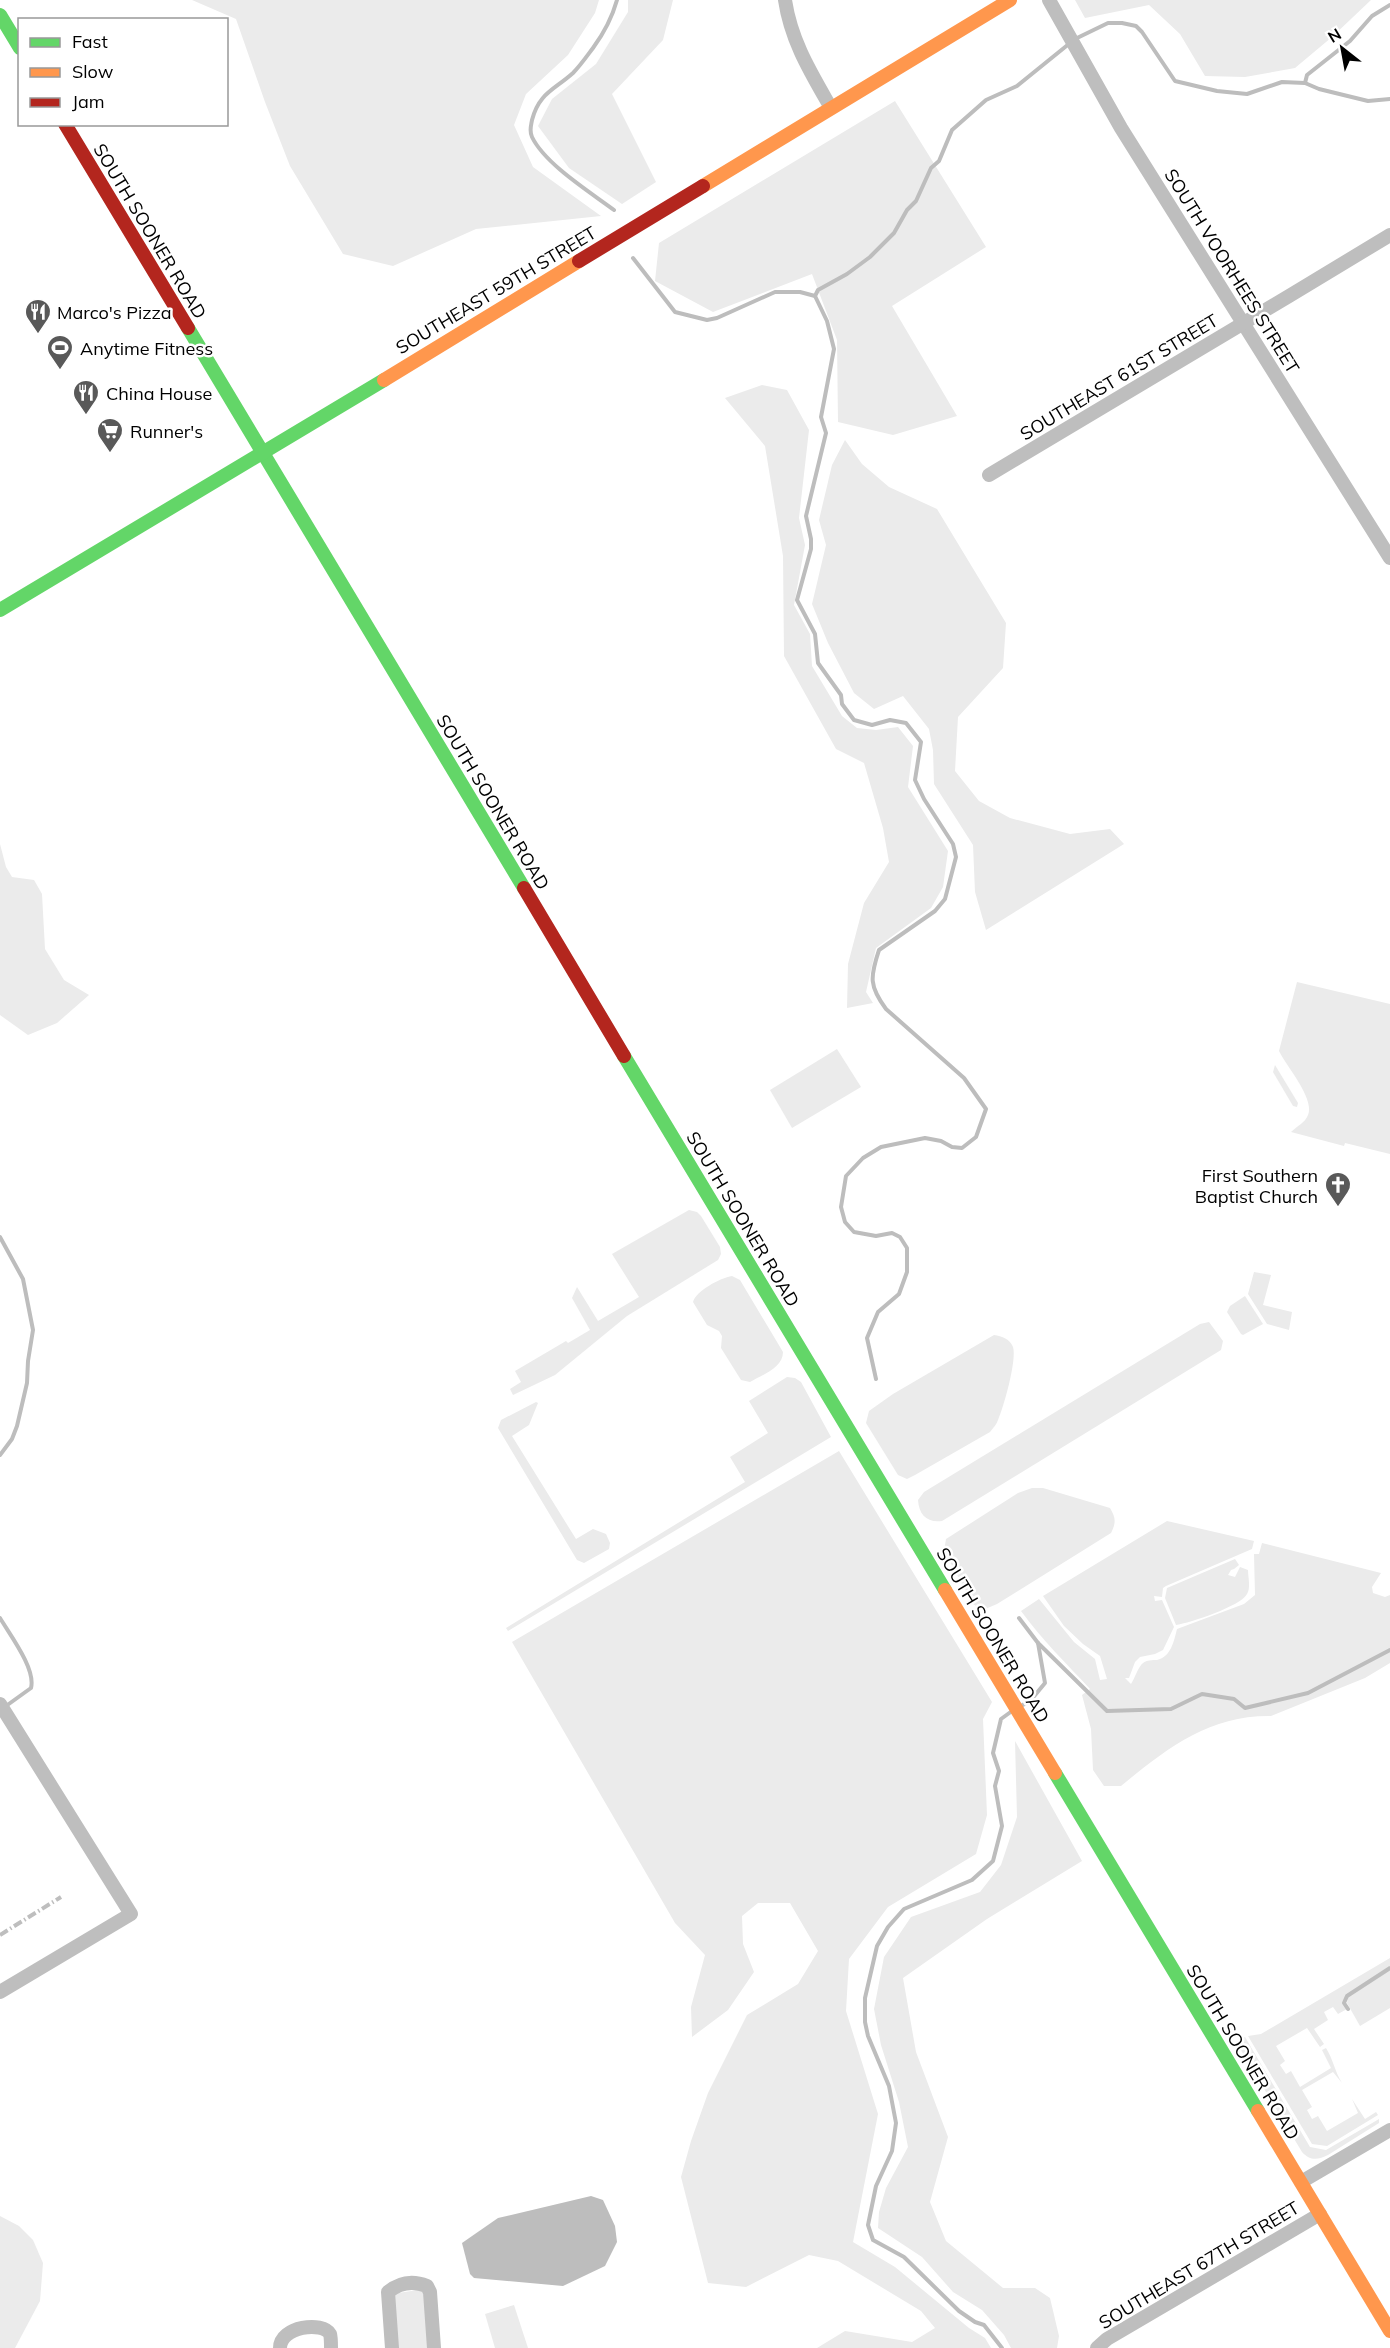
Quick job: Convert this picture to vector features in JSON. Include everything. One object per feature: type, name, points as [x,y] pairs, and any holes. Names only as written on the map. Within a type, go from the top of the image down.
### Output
[{"type":"main road","name":"SOUTHEAST 59TH STREET","points":[[0,610],[1011,0]]},
{"type":"main road","points":[[0,15],[18,45]]},
{"type":"main road","name":"SOUTH SOONER ROAD","points":[[66,126],[1390,2331]]},
{"type":"street","points":[[785,0],[788,21],[798,49],[831,108]]},
{"type":"street","name":"SOUTH VOORHEES STREET","points":[[1049,0],[1121,128],[1390,558]]},
{"type":"street","name":"SOUTHEAST 61ST STREET","points":[[989,475],[1390,235]]},
{"type":"street","points":[[0,1704],[131,1914],[0,1992]]},
{"type":"street","name":"SOUTHEAST 67TH STREET","points":[[1301,2182],[1390,2130]]},
{"type":"street","name":"SOUTHEAST 67TH STREET","points":[[1097,2348],[1107,2338],[1320,2214]]},
{"type":"street","points":[[392,2348],[388,2292],[401,2284],[410,2283],[427,2286],[430,2292],[435,2348]]},
{"type":"street","points":[[280,2348],[283,2336],[290,2331],[318,2327],[326,2329],[330,2334],[331,2348]]},
{"type":"shaded area","points":[[192,0],[599,0],[595,13],[568,55],[526,94],[514,125],[533,167],[601,216],[476,229],[393,266],[343,254],[290,166],[236,19]]},
{"type":"shaded area","points":[[628,0],[673,0],[663,40],[612,94],[656,182],[622,204],[569,168],[538,126],[552,99],[596,64],[628,12]]},
{"type":"shaded area","points":[[1075,0],[1371,0],[1295,68],[1245,77],[1205,76],[1180,34],[1149,5],[1085,18]]},
{"type":"shaded area","points":[[895,101],[986,247],[892,306],[957,416],[893,435],[838,422],[837,340],[812,274],[713,312],[655,281],[659,243]]},
{"type":"shaded area","points":[[762,385],[787,390],[809,430],[799,518],[805,545],[794,605],[810,634],[812,666],[842,716],[857,728],[876,730],[898,727],[913,746],[908,787],[948,851],[943,887],[931,908],[876,948],[866,992],[873,1003],[847,1008],[848,964],[864,903],[889,862],[883,828],[864,763],[836,749],[784,656],[783,556],[765,446],[725,398]]},
{"type":"shaded area","points":[[845,440],[862,464],[889,487],[937,509],[1006,623],[1003,668],[958,717],[955,771],[979,801],[1010,818],[1070,834],[1110,829],[1124,844],[986,930],[975,892],[973,845],[934,784],[933,750],[929,729],[903,696],[874,709],[854,693],[828,643],[812,604],[826,545],[819,520],[832,465]]},
{"type":"shaded area","points":[[0,844],[6,867],[12,877],[34,880],[42,894],[45,949],[64,980],[89,995],[57,1023],[28,1035],[0,1015]]},
{"type":"shaded area","points":[[1297,982],[1390,1004],[1390,1154],[1345,1143],[1344,1146],[1291,1132],[1305,1120],[1309,1108],[1304,1092],[1279,1051]]},
{"type":"shaded area","points":[[837,1049],[861,1087],[792,1128],[770,1090]]},
{"type":"shaded area","points":[[1275,1065],[1298,1103],[1297,1107],[1293,1106],[1273,1072]]},
{"type":"shaded area","points":[[689,1210],[701,1216],[720,1247],[721,1254],[718,1260],[627,1316],[555,1375],[513,1395],[510,1389],[521,1382],[515,1371],[566,1341],[568,1343],[590,1330],[572,1298],[577,1287],[598,1321],[639,1297],[612,1254]]},
{"type":"shaded area","points":[[1254,1272],[1271,1275],[1263,1305],[1292,1312],[1289,1330],[1267,1324],[1248,1294]]},
{"type":"shaded area","points":[[732,1276],[740,1280],[783,1352],[776,1367],[750,1382],[741,1380],[721,1348],[722,1336],[719,1331],[707,1325],[693,1302],[709,1286]]},
{"type":"shaded area","points":[[1245,1296],[1263,1324],[1243,1335],[1227,1312],[1230,1306]]},
{"type":"shaded area","points":[[1209,1322],[1223,1341],[1221,1350],[942,1521],[932,1521],[922,1514],[918,1500],[924,1492],[1200,1324]]},
{"type":"shaded area","points":[[994,1335],[1010,1342],[1014,1353],[1009,1383],[996,1424],[990,1432],[915,1475],[907,1479],[898,1475],[866,1423],[869,1411],[893,1394]]},
{"type":"shaded area","points":[[787,1377],[801,1382],[831,1437],[508,1631],[506,1628],[745,1482],[730,1457],[768,1433],[749,1401]]},
{"type":"shaded area","points":[[538,1403],[529,1425],[512,1436],[576,1539],[593,1529],[606,1534],[610,1543],[609,1549],[584,1563],[577,1560],[498,1428],[501,1420]]},
{"type":"shaded area","points":[[839,1451],[992,1702],[983,1719],[987,1815],[976,1854],[888,1907],[849,1959],[846,2011],[878,2114],[853,2242],[895,2267],[969,2328],[985,2338],[991,2348],[817,2348],[845,2331],[912,2342],[935,2328],[921,2311],[838,2261],[809,2255],[746,2287],[708,2283],[681,2177],[691,2141],[708,2093],[747,2015],[798,1984],[818,1951],[790,1903],[758,1903],[742,1916],[743,1944],[754,1972],[728,2010],[692,2037],[691,2007],[705,1955],[675,1923],[512,1642]]},
{"type":"shaded area","points":[[1032,1488],[1043,1488],[1110,1508],[1115,1520],[1113,1529],[1111,1533],[997,1604],[983,1610],[973,1604],[944,1551],[946,1539],[1018,1493]]},
{"type":"shaded area","points":[[1167,1521],[1254,1541],[1252,1549],[1166,1586],[1163,1588],[1162,1597],[1154,1596],[1155,1601],[1162,1600],[1174,1627],[1163,1650],[1140,1657],[1135,1662],[1129,1678],[1125,1678],[1131,1684],[1143,1663],[1166,1656],[1177,1629],[1244,1604],[1255,1595],[1254,1554],[1259,1554],[1262,1543],[1381,1573],[1372,1587],[1373,1593],[1385,1597],[1390,1595],[1390,1663],[1365,1678],[1271,1716],[1228,1721],[1208,1728],[1172,1747],[1121,1786],[1104,1786],[1093,1770],[1091,1729],[1082,1695],[1090,1689],[1046,1642],[1021,1611],[1039,1599],[1074,1642],[1095,1659],[1100,1680],[1107,1679],[1100,1656],[1064,1626],[1043,1596]]},
{"type":"shaded area","points":[[1235,1559],[1239,1565],[1228,1575],[1235,1577],[1240,1567],[1248,1570],[1248,1592],[1243,1599],[1226,1609],[1176,1625],[1165,1598],[1167,1588]]},
{"type":"shaded area","points":[[1015,1741],[1082,1861],[987,1919],[903,1978],[916,2052],[948,2137],[930,2202],[946,2241],[1003,2288],[1035,2288],[1050,2298],[1059,2336],[1057,2348],[1011,2348],[1004,2335],[982,2310],[953,2292],[922,2257],[878,2228],[879,2212],[886,2188],[908,2147],[899,2102],[881,2045],[874,2009],[884,1957],[911,1917],[980,1892],[1001,1865],[1017,1817]]},
{"type":"shaded area","points":[[1390,1958],[1390,1966],[1346,1995],[1343,2003],[1347,2009],[1338,2014],[1333,2007],[1324,2012],[1328,2020],[1314,2029],[1324,2044],[1320,2047],[1307,2028],[1276,2046],[1285,2061],[1280,2065],[1286,2074],[1291,2071],[1300,2087],[1331,2068],[1322,2050],[1326,2048],[1342,2083],[1333,2072],[1302,2090],[1312,2107],[1307,2110],[1312,2119],[1318,2116],[1327,2131],[1358,2113],[1352,2099],[1365,2119],[1376,2112],[1378,2115],[1327,2146],[1312,2144],[1248,2036],[1261,2034]]},
{"type":"shaded area","points":[[1390,1970],[1390,2008],[1360,2026],[1347,2003],[1348,1997]]},
{"type":"shaded area","points":[[1245,2037],[1310,2147],[1326,2150],[1379,2119],[1379,2123],[1328,2155],[1317,2159],[1308,2157],[1302,2152],[1239,2047],[1239,2041]]},
{"type":"shaded area","points":[[591,2196],[603,2200],[615,2226],[617,2242],[605,2266],[563,2286],[474,2278],[470,2274],[462,2243],[498,2218]]},
{"type":"shaded area","points":[[0,2216],[19,2226],[33,2240],[43,2263],[40,2301],[15,2348],[0,2348]]},
{"type":"shaded area","points":[[425,2289],[432,2348],[396,2348],[391,2294]]},
{"type":"shaded area","points":[[514,2305],[528,2348],[495,2348],[485,2314]]},
{"type":"waterway","points":[[614,210],[557,167],[538,147],[530,131],[539,104],[586,58],[604,31],[617,0]]},
{"type":"waterway","points":[[1305,83],[1307,75],[1350,41],[1372,16],[1390,5]]},
{"type":"waterway","points":[[815,296],[818,290],[847,274],[870,257],[894,233],[907,210],[916,201],[931,168],[939,161],[952,130],[986,100],[1017,86],[1075,39],[1108,23],[1136,26],[1175,81],[1217,91],[1247,94],[1282,82],[1305,83],[1319,89],[1368,101],[1390,99]]},
{"type":"waterway","points":[[633,258],[675,312],[707,320],[717,318],[775,292],[800,292],[815,296],[827,321],[834,349],[821,417],[826,433],[806,516],[811,549],[797,600],[815,634],[818,663],[841,695],[842,704],[854,720],[872,725],[890,720],[906,723],[921,742],[915,780],[924,799],[953,844],[956,857],[945,899],[935,911],[879,950],[873,981],[876,994],[886,1009],[964,1078],[986,1109],[976,1137],[962,1148],[925,1138],[881,1147],[863,1158],[846,1176],[841,1207],[845,1222],[854,1232],[876,1236],[892,1233],[900,1237],[907,1248],[907,1272],[899,1294],[878,1312],[867,1338],[876,1379]]},
{"type":"waterway","points":[[0,1237],[23,1279],[33,1330],[27,1383],[17,1426],[12,1439],[0,1455]]},
{"type":"waterway","points":[[0,1618],[21,1652],[32,1680],[31,1688],[6,1706]]},
{"type":"waterway","points":[[1019,1618],[1038,1643],[1107,1711],[1171,1709],[1202,1694],[1234,1699],[1245,1708],[1308,1693],[1390,1650]]},
{"type":"waterway","points":[[1021,1706],[1031,1700],[1045,1683],[1038,1643]]},
{"type":"waterway","points":[[1002,2348],[984,2325],[959,2311],[904,2257],[873,2240],[868,2225],[876,2186],[892,2151],[896,2123],[889,2086],[868,2036],[865,2022],[865,1998],[877,1946],[888,1927],[904,1909],[972,1880],[993,1861],[1002,1826],[995,1786],[999,1771],[993,1753],[1001,1719],[1012,1711]]},
{"type":"waterway","points":[[1348,2009],[1344,2003],[1347,1996],[1390,1968]]},
{"type":"railway","points":[[0,1935],[61,1897]]},
{"type":"traffic: fast","points":[[0,15],[18,45]]},
{"type":"traffic: fast","points":[[188,328],[524,888]]},
{"type":"traffic: fast","points":[[0,610],[384,380]]},
{"type":"traffic: fast","points":[[624,1056],[945,1590]]},
{"type":"traffic: fast","points":[[1055,1773],[1258,2111]]},
{"type":"traffic: slow","points":[[703,186],[1010,0]]},
{"type":"traffic: slow","points":[[384,380],[579,261]]},
{"type":"traffic: slow","points":[[945,1590],[1055,1773]]},
{"type":"traffic: slow","points":[[1258,2111],[1390,2331]]},
{"type":"traffic: jam","points":[[66,126],[188,328]]},
{"type":"traffic: jam","points":[[579,261],[703,186]]},
{"type":"traffic: jam","points":[[524,888],[624,1056]]},
{"type":"place","name":"Marco's Pizza","points":[[38,335]]},
{"type":"place","name":"Anytime Fitness","points":[[60,371]]},
{"type":"place","name":"China House","points":[[86,416]]},
{"type":"place","name":"Runner's","points":[[110,454]]},
{"type":"place","name":"First Southern Baptist Church","points":[[1338,1208]]}]
